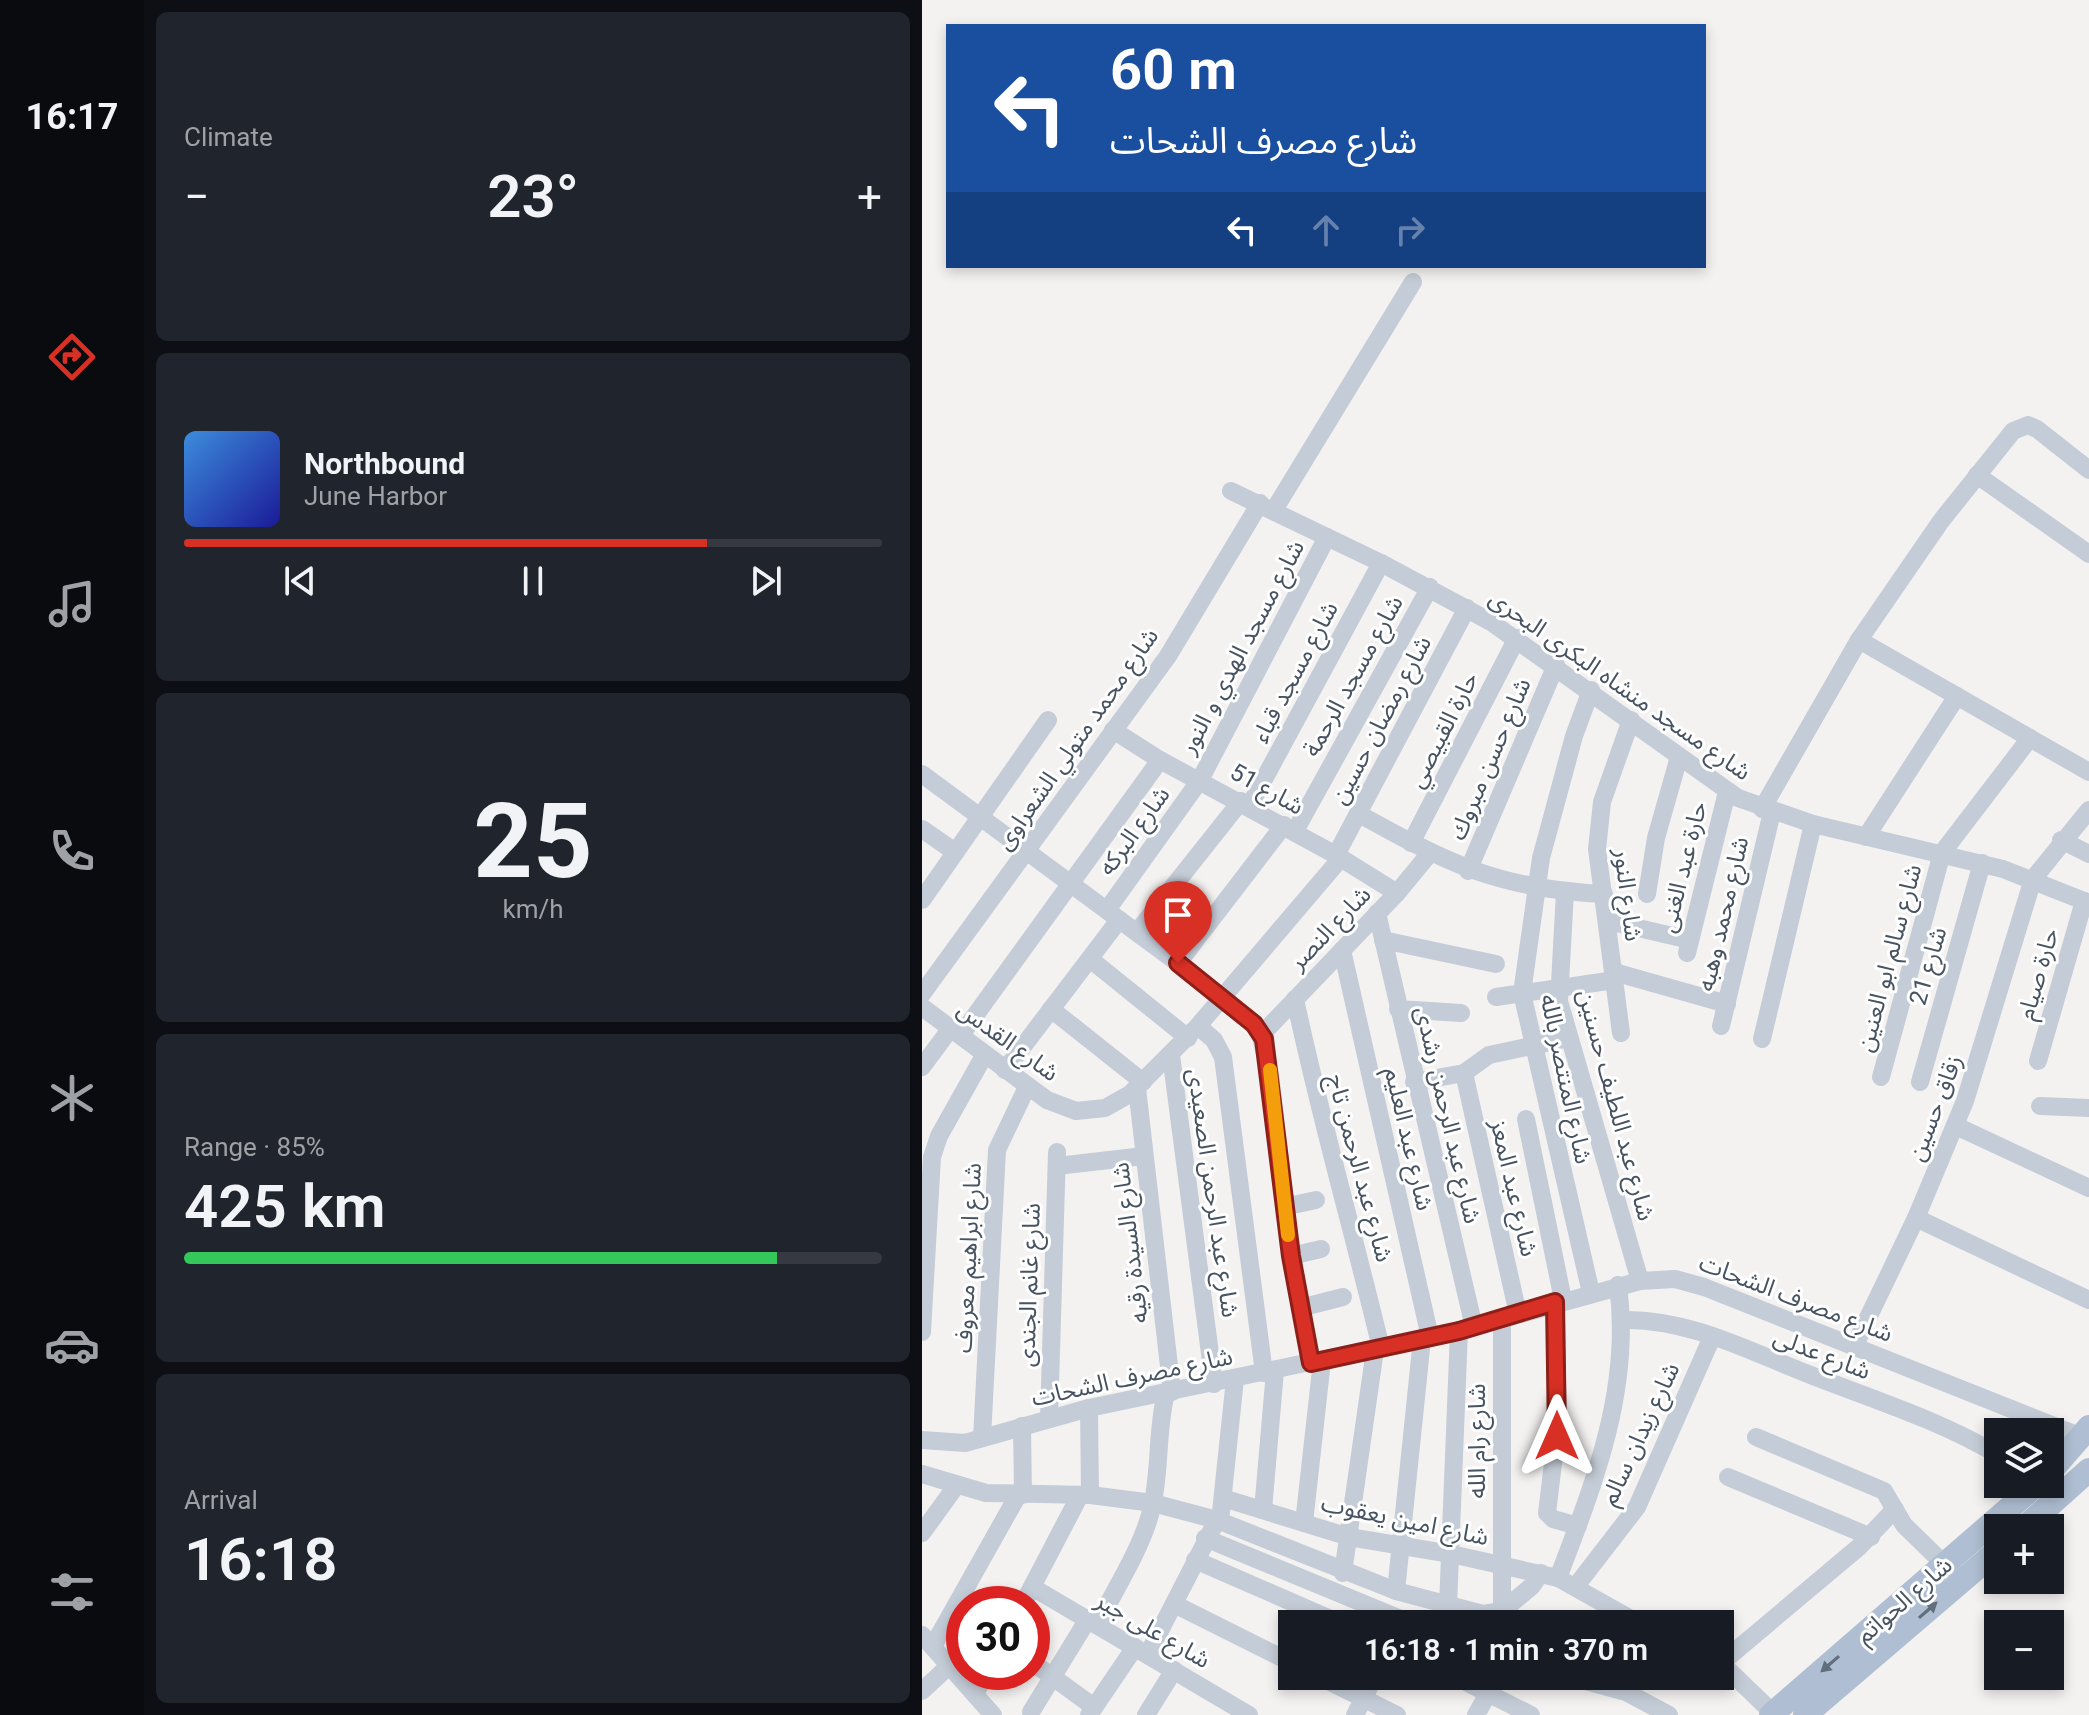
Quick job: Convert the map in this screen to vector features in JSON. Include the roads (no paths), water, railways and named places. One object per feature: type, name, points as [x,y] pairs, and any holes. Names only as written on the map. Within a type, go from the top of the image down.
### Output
[{"type":"main road","points":[[2064,1456],[2085,1432]]},
{"type":"main road","points":[[2040,1514],[2089,1470]]},
{"type":"main road","name":"شارع الحواتم","points":[[1891,1627],[1945,1565],[2021,1498]]},
{"type":"main road","name":"شارع الحواتم","points":[[1805,1715],[1866,1649],[1891,1627],[1984,1560]]},
{"type":"main road","name":"شارع الحواتم","points":[[1772,1714],[1866,1649]]},
{"type":"street","name":"شارع محمد متولي الشعراوى","points":[[924,988],[1168,656],[1413,282]]},
{"type":"street","name":"شارع محمد وهبه","points":[[1721,1026],[1767,811],[1859,640],[1977,475],[2013,431],[2028,425],[2089,470]]},
{"type":"street","points":[[1977,475],[2089,554]]},
{"type":"street","name":"شارع مسجد منشاه البكرى البحرى","points":[[1231,491],[1430,587],[1517,638],[1727,792],[1767,811],[1813,824],[1982,863],[2033,879],[2087,902]]},
{"type":"street","name":"شارع مسجد الهدي و النور","points":[[1200,780],[1327,537]]},
{"type":"street","name":"شارع مسجد قباء","points":[[1137,932],[1246,803],[1381,563]]},
{"type":"street","name":"شارع مسجد الرحمة","points":[[1178,963],[1289,828],[1430,587]]},
{"type":"street","name":"شارع رمضان حسين","points":[[1339,856],[1467,608]]},
{"type":"street","name":"حارة القبيصي","points":[[1411,843],[1517,638]]},
{"type":"street","points":[[1859,640],[2089,772]]},
{"type":"street","name":"شارع حسن مبروك","points":[[1468,871],[1556,665]]},
{"type":"street","name":"شارع المنتصر بالله","points":[[1591,690],[1574,736],[1534,888],[1522,993],[1591,1293]]},
{"type":"street","points":[[1866,837],[1957,696]]},
{"type":"street","points":[[922,900],[1048,720]]},
{"type":"street","name":"شارع النور","points":[[1621,1033],[1597,849],[1598,826],[1611,770],[1631,720]]},
{"type":"street","name":"شارع 51","points":[[1113,730],[1160,760],[1246,803],[1339,856],[1397,893]]},
{"type":"street","points":[[1942,853],[2030,738]]},
{"type":"street","points":[[1647,894],[1662,811],[1679,757]]},
{"type":"street","points":[[922,1067],[956,1032],[1072,884],[1160,760]]},
{"type":"street","points":[[922,774],[1178,963],[1262,1034],[1274,1102],[1291,1256],[1300,1308],[1316,1362],[1304,1523]]},
{"type":"street","name":"شارع البركه","points":[[1005,1070],[1090,959],[1113,915],[1200,780]]},
{"type":"street","name":"حارة عبد الغنى","points":[[1608,921],[1688,946],[1727,792]]},
{"type":"street","name":"زقاق حسين","points":[[1855,1345],[1956,1126],[1982,1051],[2033,879],[2061,840],[2089,810]]},
{"type":"street","points":[[1359,814],[1468,871],[1534,888],[1604,894]]},
{"type":"street","points":[[1762,1039],[1813,824]]},
{"type":"street","points":[[922,829],[955,852]]},
{"type":"street","points":[[2061,840],[2089,854]]},
{"type":"street","name":"شارع النصر","points":[[1262,1034],[1397,893],[1430,853]]},
{"type":"street","name":"شارع سالم ابو العنين","points":[[1881,1077],[1942,853]]},
{"type":"street","name":"شارع القدس","points":[[922,1007],[1027,1087],[1061,1107],[1091,1111],[1119,1102],[1193,1032],[1339,856]]},
{"type":"street","name":"شارع 21","points":[[1920,1082],[1982,863]]},
{"type":"street","name":"شارع عبد اللطيف حسنين","points":[[1565,892],[1558,988],[1569,1038],[1640,1281]]},
{"type":"street","name":"حارة صيام","points":[[2038,1061],[2087,902]]},
{"type":"street","name":"شارع عبد الرحمن رشدى","points":[[1377,913],[1466,1329],[1448,1606]]},
{"type":"street","points":[[1383,940],[1496,964]]},
{"type":"street","name":"شارع عبد العليم","points":[[1342,950],[1426,1338],[1396,1591]]},
{"type":"street","points":[[1090,959],[1193,1032],[1214,1040],[1223,1057],[1270,1372],[1263,1510]]},
{"type":"street","points":[[1496,997],[1614,976],[1727,1004]]},
{"type":"street","name":"شارع عبد الرحمن تاج","points":[[1295,999],[1327,1146],[1346,1202],[1378,1349]]},
{"type":"street","points":[[1051,1009],[1140,1085]]},
{"type":"street","points":[[1398,1009],[1461,1013]]},
{"type":"street","points":[[1414,1082],[1464,1073],[1489,1055],[1569,1038]]},
{"type":"street","points":[[922,1332],[932,1157],[939,1136],[985,1054]]},
{"type":"street","name":"شارع عبد الرحمن الصعيدى","points":[[1171,1055],[1214,1384]]},
{"type":"street","name":"شارع عبد المعز","points":[[1464,1073],[1510,1317]]},
{"type":"street","name":"شارع السيدة رقيه","points":[[1031,1712],[1092,1622],[1144,1531],[1153,1503],[1156,1439],[1169,1392],[1144,1156],[1140,1085]]},
{"type":"street","name":"شارع ابراهيم معروف","points":[[982,1438],[997,1150],[1027,1087]]},
{"type":"street","points":[[2040,1106],[2089,1108]]},
{"type":"street","points":[[1526,1119],[1559,1301],[1558,1422],[1547,1513],[1553,1519],[1578,1526]]},
{"type":"street","points":[[1956,1126],[2089,1188]]},
{"type":"street","name":"شارع غانم الجندى","points":[[1049,1419],[1057,1159],[1144,1156]]},
{"type":"street","points":[[1284,1207],[1316,1200]]},
{"type":"street","points":[[1916,1218],[2089,1300]]},
{"type":"street","points":[[1291,1256],[1321,1249]]},
{"type":"street","name":"شارع مصرف الشحات","points":[[922,1440],[945,1444],[982,1438],[1089,1408],[1466,1329],[1618,1285],[1659,1278],[1690,1282],[2085,1432]]},
{"type":"street","points":[[1503,1610],[1532,1586],[1550,1576],[1578,1526],[1598,1472],[1618,1383],[1622,1320],[1618,1285]]},
{"type":"street","points":[[1300,1308],[1343,1297]]},
{"type":"street","name":"شارع رام الله","points":[[1502,1610],[1510,1317]]},
{"type":"street","name":"شارع عدلى","points":[[1622,1320],[1660,1320],[1712,1337],[1938,1424],[1984,1448]]},
{"type":"street","name":"شارع زيدان سالم","points":[[1576,1586],[1637,1507],[1712,1337]]},
{"type":"street","points":[[1343,1573],[1378,1349]]},
{"type":"street","points":[[1052,1677],[1092,1711],[1174,1604],[1205,1538],[1217,1520],[1223,1498],[1235,1379]]},
{"type":"street","points":[[1033,1586],[1085,1495],[1089,1408]]},
{"type":"street","points":[[946,1661],[927,1641],[1020,1495],[1022,1426]]},
{"type":"street","points":[[1756,1437],[1884,1491],[1904,1525],[1945,1565]]},
{"type":"street","points":[[922,1474],[956,1486],[1020,1495],[1085,1495],[1153,1503],[1217,1520],[1343,1573],[1466,1610]]},
{"type":"street","points":[[1728,1477],[1871,1537]]},
{"type":"street","points":[[922,1533],[956,1486]]},
{"type":"street","name":"شارع امين يعقوب","points":[[1223,1498],[1349,1537],[1400,1548],[1451,1554],[1550,1576],[1576,1586]]},
{"type":"street","points":[[1734,1652],[1871,1537],[1895,1509]]},
{"type":"street","points":[[1205,1538],[1374,1610]]},
{"type":"street","points":[[1195,1560],[1310,1610]]},
{"type":"street","points":[[1576,1586],[1616,1610]]},
{"type":"street","points":[[1174,1604],[1278,1656]]},
{"type":"street","name":"شارع على جبر","points":[[1050,1605],[1092,1622],[1249,1715]]},
{"type":"street","points":[[922,1691],[946,1669]]},
{"type":"street","points":[[1146,1715],[1174,1670]]},
{"type":"street","points":[[1734,1676],[1772,1714]]},
{"type":"street","points":[[972,1690],[991,1714]]},
{"type":"street","points":[[975,1694],[977,1690]]},
{"type":"street","points":[[1337,1690],[1359,1707],[1397,1715]]},
{"type":"street","points":[[1483,1690],[1531,1715]]},
{"type":"street","points":[[1476,1715],[1491,1690]]},
{"type":"street","points":[[1630,1690],[1669,1715]]}]
